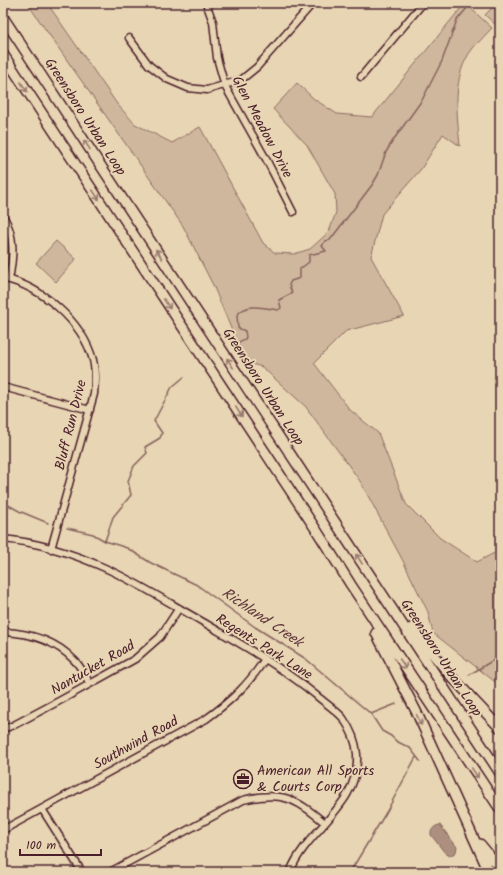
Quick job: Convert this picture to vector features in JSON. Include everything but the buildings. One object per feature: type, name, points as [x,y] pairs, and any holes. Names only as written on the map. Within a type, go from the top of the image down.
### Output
[{"type":"highway","name":"Greensboro Urban Loop","points":[[3,17],[500,773]]},
{"type":"highway","points":[[3,54],[351,585],[500,809]]},
{"type":"highway","points":[[351,585],[413,706],[488,872]]},
{"type":"highway","points":[[380,591],[445,669],[500,728]]},
{"type":"highway","points":[[474,840],[482,845],[500,868]]},
{"type":"street","name":"Glen Meadow Drive","points":[[206,3],[213,22],[217,58],[225,86],[266,159],[293,212]]},
{"type":"street","points":[[129,38],[149,65],[167,79],[188,88],[207,90],[225,86],[241,80],[257,67],[313,3]]},
{"type":"street","points":[[361,77],[423,3]]},
{"type":"street","points":[[3,216],[11,234],[13,258],[6,279]]},
{"type":"street","name":"Bluff Run Drive","points":[[6,279],[33,289],[55,304],[72,321],[84,341],[92,359],[96,378],[90,410],[52,549]]},
{"type":"street","points":[[3,387],[90,410]]},
{"type":"street","name":"Regents Park Lane","points":[[3,539],[52,549],[105,568],[179,608],[265,659],[303,684],[342,717],[352,734],[357,752],[355,780],[336,812],[298,855],[290,872]]},
{"type":"street","name":"Nantucket Road","points":[[3,729],[14,725],[48,707],[135,659],[160,638],[179,608]]},
{"type":"street","points":[[3,632],[29,634],[45,639],[61,649],[75,661],[90,684]]},
{"type":"street","name":"Southwind Road","points":[[3,830],[206,719],[225,705],[246,686],[265,659]]},
{"type":"street","points":[[110,872],[243,800],[257,796],[282,797],[294,800],[325,823]]},
{"type":"street","points":[[42,809],[82,872]]},
{"type":"shaded area","points":[[27,3],[47,3],[117,104],[135,124],[172,143],[200,127],[263,243],[275,253],[294,254],[310,249],[329,232],[336,212],[335,194],[307,145],[273,109],[297,83],[314,99],[337,114],[372,117],[465,3],[492,28],[473,48],[461,71],[457,96],[460,146],[443,134],[421,169],[382,214],[371,257],[404,316],[346,331],[314,363],[350,410],[378,433],[406,504],[440,538],[477,562],[500,550],[499,685],[433,633],[428,612],[402,559],[360,481],[306,407],[262,367],[245,362],[213,285],[183,226]]},
{"type":"shaded area","points":[[497,3],[500,3],[500,21],[496,25],[485,15]]},
{"type":"shaded area","points":[[56,241],[76,259],[56,282],[36,263]]},
{"type":"shaded area","points":[[440,825],[457,847],[456,852],[450,856],[445,853],[431,835],[433,828]]},
{"type":"waterway","points":[[239,342],[246,337],[245,331],[238,328],[237,315],[246,308],[251,307],[262,307],[278,310],[281,308],[279,300],[292,293],[289,285],[291,281],[300,278],[300,269],[309,262],[309,255],[326,251],[322,246],[325,241],[330,240],[372,185],[378,175],[386,152],[422,100],[442,61],[457,20],[467,8]]},
{"type":"waterway","points":[[105,541],[113,517],[131,495],[128,481],[134,466],[147,453],[145,447],[160,438],[162,433],[154,421],[172,387],[184,377]]},
{"type":"waterway","name":"Richland Creek","points":[[3,502],[19,511],[48,523]]},
{"type":"waterway","name":"Richland Creek","points":[[67,528],[93,534],[105,541],[127,548],[151,563],[197,585],[255,627],[306,659],[371,714],[382,731],[396,741],[410,748],[420,761]]},
{"type":"waterway","points":[[469,675],[500,656]]},
{"type":"waterway","points":[[371,714],[396,704]]},
{"type":"waterway","points":[[350,872],[387,811],[416,757]]},
{"type":"place","name":"American All Sports & Courts Corp","points":[[243,779]]}]
